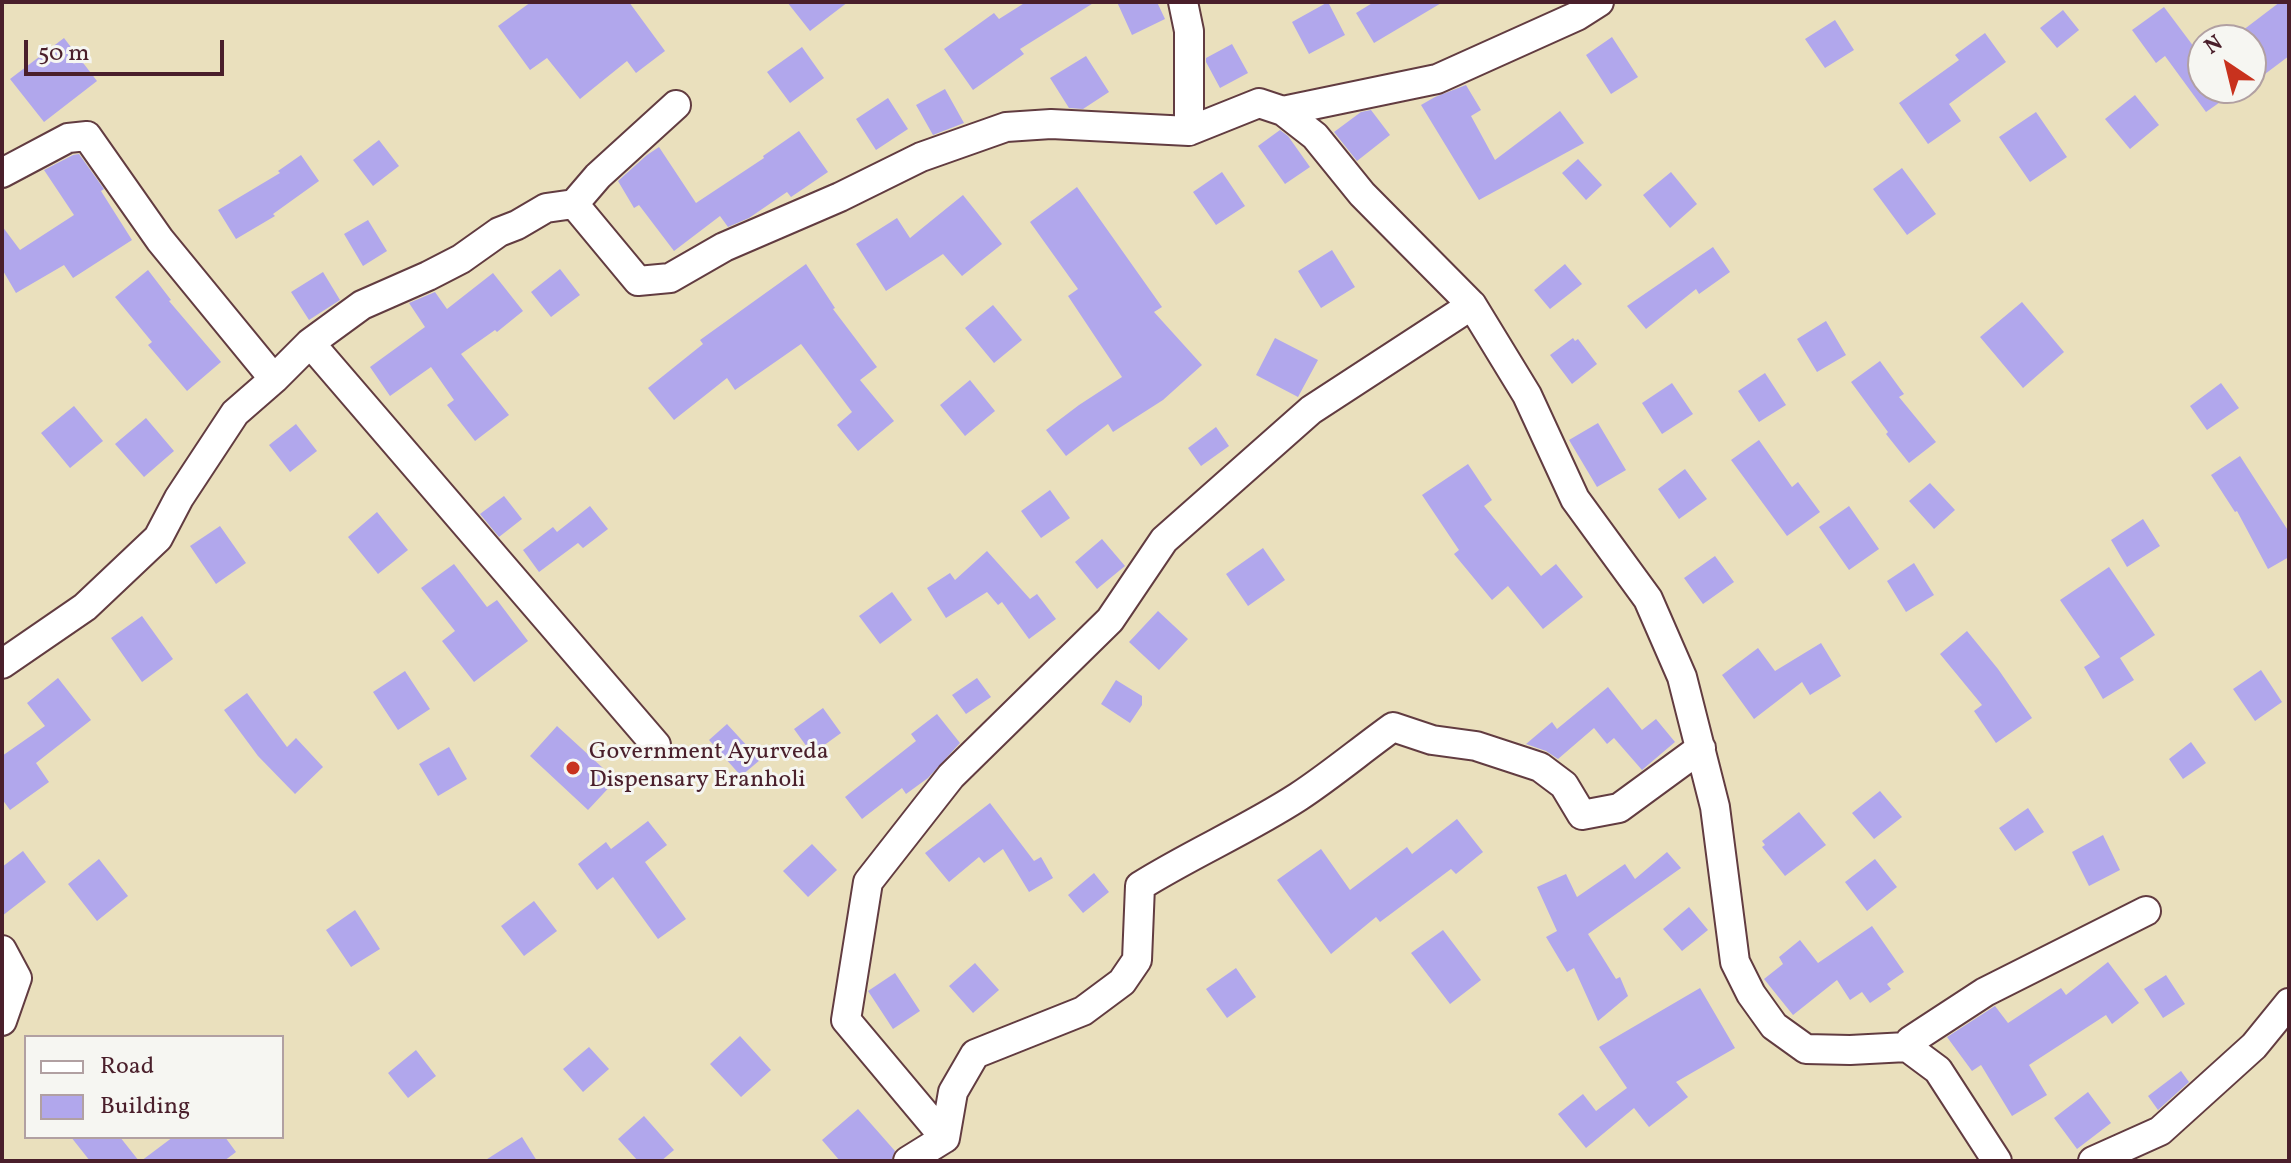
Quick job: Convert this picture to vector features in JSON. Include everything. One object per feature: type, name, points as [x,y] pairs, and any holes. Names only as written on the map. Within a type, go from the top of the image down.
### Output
[{"type":"street","points":[[1183,2],[1189,31],[1189,131]]},
{"type":"street","points":[[1283,111],[1437,79],[1577,16],[1599,2]]},
{"type":"street","points":[[574,204],[638,281],[670,278],[724,247],[840,197],[921,157],[1006,127],[1051,124],[1189,131],[1259,103],[1283,111],[1315,136],[1362,194],[1472,305],[1527,395],[1575,499],[1648,599],[1682,677],[1701,748],[1715,807],[1735,962],[1751,994],[1774,1026],[1806,1049],[1907,1047],[1938,1070],[1997,1161]]},
{"type":"street","points":[[2,664],[85,607],[158,538],[179,498],[235,413],[310,343],[362,305],[461,259],[499,232],[546,208],[574,204],[598,176],[676,105]]},
{"type":"street","points":[[2,173],[68,138],[87,136],[160,240],[274,379]]},
{"type":"street","points":[[945,1138],[846,1020],[868,882],[951,776],[1110,620],[1164,540],[1311,410],[1472,305]]},
{"type":"street","points":[[310,343],[656,745]]},
{"type":"street","points":[[908,1161],[945,1138],[953,1092],[975,1054],[1083,1011],[1122,982],[1137,960],[1140,886],[1299,796],[1393,727],[1432,740],[1476,746],[1540,767],[1564,785],[1582,815],[1619,808],[1701,748]]},
{"type":"street","points":[[1907,1047],[1910,1041],[1985,992],[2146,911]]},
{"type":"street","points":[[2,950],[17,978],[2,1021]]},
{"type":"street","points":[[2093,1161],[2160,1131],[2254,1046],[2289,1003]]},
{"type":"building","points":[[531,2],[629,2],[665,51],[636,73],[627,61],[580,99],[547,58],[530,70],[498,26]]},
{"type":"building","points":[[787,2],[848,2],[810,31]]},
{"type":"building","points":[[1026,2],[1095,2],[1020,49],[1024,54],[973,90],[944,49],[994,13],[999,19]]},
{"type":"building","points":[[1117,2],[1157,2],[1165,19],[1132,35]]},
{"type":"building","points":[[1328,2],[1345,35],[1309,54],[1292,22]]},
{"type":"building","points":[[1374,2],[1443,2],[1374,43],[1356,13]]},
{"type":"building","points":[[2280,2],[2289,2],[2289,56],[2267,72],[2267,24],[2251,24]]},
{"type":"building","points":[[2164,7],[2187,38],[2187,86],[2165,56],[2156,63],[2132,30]]},
{"type":"building","points":[[2063,10],[2079,30],[2057,48],[2040,28]]},
{"type":"building","points":[[1835,20],[1854,50],[1825,68],[1805,39]]},
{"type":"building","points":[[1985,33],[2006,62],[1949,104],[1961,121],[1928,144],[1899,103],[1959,60],[1955,55]]},
{"type":"building","points":[[1612,37],[1638,77],[1611,94],[1586,55]]},
{"type":"building","points":[[64,38],[97,81],[44,122],[10,79]]},
{"type":"building","points":[[1232,44],[1248,73],[1220,88],[1206,58]]},
{"type":"building","points":[[802,47],[824,78],[790,103],[767,72]]},
{"type":"building","points":[[1086,56],[1109,92],[1083,109],[1069,108],[1050,78]]},
{"type":"building","points":[[1466,85],[1481,110],[1471,116],[1495,160],[1560,111],[1584,143],[1479,200],[1421,105]]},
{"type":"building","points":[[945,89],[964,123],[933,135],[916,105]]},
{"type":"building","points":[[2135,95],[2159,125],[2130,149],[2105,119]]},
{"type":"building","points":[[888,98],[908,129],[876,150],[856,119]]},
{"type":"building","points":[[2200,104],[2217,104],[2206,112]]},
{"type":"building","points":[[1371,110],[1390,135],[1357,161],[1334,132],[1361,112]]},
{"type":"building","points":[[2036,112],[2067,157],[2030,182],[1999,137]]},
{"type":"building","points":[[1280,130],[1288,136],[1310,167],[1285,184],[1258,146]]},
{"type":"building","points":[[799,131],[828,172],[791,197],[787,192],[749,218],[728,227],[720,216],[674,251],[639,205],[634,208],[618,181],[659,147],[696,203]]},
{"type":"building","points":[[379,140],[399,166],[373,186],[353,160]]},
{"type":"building","points":[[79,154],[104,189],[101,191],[132,240],[73,278],[64,265],[16,293],[2,269],[2,226],[20,250],[74,215],[44,170]]},
{"type":"building","points":[[301,155],[319,181],[273,214],[275,216],[236,239],[218,210],[280,173],[278,171]]},
{"type":"building","points":[[1578,159],[1602,185],[1586,200],[1562,173]]},
{"type":"building","points":[[1902,168],[1936,214],[1907,235],[1873,189]]},
{"type":"building","points":[[1222,172],[1245,206],[1216,225],[1193,192]]},
{"type":"building","points":[[1671,172],[1697,204],[1670,228],[1643,195]]},
{"type":"building","points":[[1077,187],[1162,307],[1154,312],[1202,365],[1163,400],[1113,432],[1108,424],[1066,456],[1046,430],[1122,377],[1068,296],[1078,289],[1030,222]]},
{"type":"building","points":[[963,195],[1002,244],[962,276],[943,254],[886,291],[856,244],[897,218],[910,238]]},
{"type":"building","points":[[368,220],[387,251],[363,266],[344,234]]},
{"type":"building","points":[[1713,247],[1730,272],[1699,294],[1696,289],[1646,329],[1627,306]]},
{"type":"building","points":[[1332,250],[1355,287],[1321,308],[1298,271]]},
{"type":"building","points":[[806,264],[833,309],[877,367],[860,380],[894,421],[858,451],[837,425],[852,412],[801,344],[735,390],[727,378],[674,420],[648,388],[703,344],[700,340]]},
{"type":"building","points":[[1565,264],[1582,284],[1550,309],[1534,290]]},
{"type":"building","points":[[560,269],[580,295],[551,317],[531,292]]},
{"type":"building","points":[[148,270],[169,301],[221,362],[187,391],[148,345],[152,342],[115,297]]},
{"type":"building","points":[[323,272],[340,300],[309,320],[291,292]]},
{"type":"building","points":[[493,273],[523,311],[497,332],[495,330],[461,354],[509,415],[475,441],[447,405],[454,400],[431,367],[390,396],[370,367],[425,327],[409,303],[435,292],[447,309]]},
{"type":"building","points":[[2022,302],[2064,352],[2023,388],[1980,337]]},
{"type":"building","points":[[993,305],[1022,340],[994,363],[965,328]]},
{"type":"building","points":[[1826,321],[1846,355],[1817,372],[1797,339]]},
{"type":"building","points":[[1275,338],[1318,360],[1298,397],[1256,375]]},
{"type":"building","points":[[1573,338],[1575,341],[1578,339],[1597,364],[1572,384],[1550,355]]},
{"type":"building","points":[[1880,361],[1904,394],[1899,397],[1936,442],[1909,463],[1851,382]]},
{"type":"building","points":[[1765,373],[1786,405],[1759,422],[1738,391]]},
{"type":"building","points":[[970,380],[995,411],[965,436],[940,405]]},
{"type":"building","points":[[1672,383],[1693,414],[1662,434],[1642,403]]},
{"type":"building","points":[[2221,383],[2239,408],[2207,430],[2190,406]]},
{"type":"building","points":[[74,406],[103,441],[70,468],[41,433]]},
{"type":"building","points":[[146,418],[174,451],[144,477],[115,444]]},
{"type":"building","points":[[1598,423],[1626,470],[1597,487],[1569,440]]},
{"type":"building","points":[[296,424],[317,451],[290,472],[269,445]]},
{"type":"building","points":[[1216,427],[1229,446],[1201,466],[1188,448]]},
{"type":"building","points":[[1759,440],[1792,487],[1798,482],[1820,512],[1787,536],[1731,460]]},
{"type":"building","points":[[2240,456],[2289,532],[2289,557],[2268,569],[2237,511],[2211,475]]},
{"type":"building","points":[[1468,464],[1492,500],[1484,506],[1541,576],[1556,564],[1583,597],[1543,629],[1508,586],[1492,600],[1454,554],[1459,550],[1422,495]]},
{"type":"building","points":[[1685,469],[1707,499],[1679,519],[1658,489]]},
{"type":"building","points":[[1930,483],[1955,510],[1934,529],[1909,501]]},
{"type":"building","points":[[1050,490],[1070,518],[1041,538],[1021,511]]},
{"type":"building","points":[[504,496],[522,519],[499,537],[480,514]]},
{"type":"building","points":[[590,506],[608,529],[583,548],[578,543],[539,572],[523,550],[553,527],[557,532]]},
{"type":"building","points":[[1849,506],[1879,549],[1849,570],[1819,527]]},
{"type":"building","points":[[377,512],[408,550],[378,574],[348,537]]},
{"type":"building","points":[[2143,519],[2160,546],[2127,567],[2111,540]]},
{"type":"building","points":[[220,526],[246,563],[216,584],[190,546]]},
{"type":"building","points":[[1102,539],[1125,566],[1097,589],[1075,562]]},
{"type":"building","points":[[1263,548],[1285,580],[1248,606],[1226,574]]},
{"type":"building","points":[[987,551],[1030,599],[1037,594],[1056,619],[1029,639],[1002,602],[998,605],[987,592],[946,618],[927,588],[950,573],[955,580]]},
{"type":"building","points":[[1715,556],[1734,582],[1703,604],[1684,578]]},
{"type":"building","points":[[1914,563],[1934,595],[1906,612],[1887,581]]},
{"type":"building","points":[[454,564],[487,607],[497,600],[528,641],[474,682],[442,641],[455,631],[421,588]]},
{"type":"building","points":[[2109,567],[2155,635],[2120,658],[2134,680],[2103,699],[2084,667],[2100,657],[2060,600]]},
{"type":"building","points":[[892,592],[912,620],[880,644],[859,616]]},
{"type":"building","points":[[1158,611],[1188,639],[1159,670],[1129,642]]},
{"type":"building","points":[[142,616],[173,659],[142,682],[111,638]]},
{"type":"building","points":[[1967,631],[2032,718],[1996,743],[1974,711],[1982,705],[1940,654]]},
{"type":"building","points":[[1821,643],[1841,676],[1810,695],[1802,682],[1754,719],[1722,675],[1758,648],[1775,671]]},
{"type":"building","points":[[2261,670],[2282,702],[2255,721],[2233,689]]},
{"type":"building","points":[[405,671],[430,709],[398,730],[373,692]]},
{"type":"building","points":[[58,678],[91,720],[36,763],[49,782],[10,810],[2,799],[2,756],[45,726],[27,703]]},
{"type":"building","points":[[977,678],[991,697],[966,714],[952,695]]},
{"type":"building","points":[[1116,680],[1142,696],[1142,705],[1130,723],[1101,704]]},
{"type":"building","points":[[1608,687],[1642,730],[1656,719],[1675,742],[1642,770],[1614,738],[1607,744],[1594,728],[1558,759],[1526,744],[1552,722],[1557,729]]},
{"type":"building","points":[[247,693],[287,747],[296,738],[323,767],[295,794],[258,756],[224,710]]},
{"type":"building","points":[[823,708],[841,733],[812,754],[794,729]]},
{"type":"building","points":[[937,714],[960,743],[928,778],[906,794],[902,788],[862,819],[845,797],[916,741],[911,734]]},
{"type":"building","points":[[727,724],[760,760],[741,776],[709,740]]},
{"type":"building","name":"Government Ayurveda Dispensary Eranholi","points":[[557,726],[616,780],[588,810],[530,756]]},
{"type":"building","points":[[2191,742],[2206,763],[2183,779],[2169,759]]},
{"type":"building","points":[[449,747],[467,779],[438,796],[419,764]]},
{"type":"building","points":[[1880,791],[1902,817],[1874,839],[1852,813]]},
{"type":"building","points":[[990,803],[1034,861],[1041,857],[1053,878],[1029,892],[1003,849],[984,863],[979,857],[949,882],[925,853]]},
{"type":"building","points":[[2028,808],[2044,832],[2015,851],[1999,828]]},
{"type":"building","points":[[1799,812],[1826,845],[1785,876],[1762,847],[1765,845],[1762,841]]},
{"type":"building","points":[[1457,819],[1483,852],[1456,874],[1451,869],[1380,922],[1376,917],[1331,954],[1277,880],[1321,849],[1350,890],[1407,847],[1412,854]]},
{"type":"building","points":[[648,821],[667,845],[645,862],[686,919],[658,939],[613,877],[597,890],[578,864],[606,842],[611,849]]},
{"type":"building","points":[[2103,835],[2120,870],[2089,886],[2072,852]]},
{"type":"building","points":[[812,844],[837,870],[808,897],[783,871]]},
{"type":"building","points":[[23,851],[46,882],[2,916],[2,867]]},
{"type":"building","points":[[1667,852],[1681,868],[1588,934],[1616,979],[1620,977],[1628,996],[1598,1021],[1574,968],[1567,972],[1546,937],[1557,931],[1537,887],[1566,874],[1577,897],[1625,864],[1635,879]]},
{"type":"building","points":[[99,859],[128,896],[97,921],[68,884]]},
{"type":"building","points":[[1875,859],[1897,887],[1867,911],[1845,882]]},
{"type":"building","points":[[1094,873],[1109,892],[1083,913],[1068,895]]},
{"type":"building","points":[[534,901],[557,931],[524,956],[501,926]]},
{"type":"building","points":[[1689,907],[1708,930],[1682,951],[1663,929]]},
{"type":"building","points":[[355,910],[380,949],[351,967],[326,930]]},
{"type":"building","points":[[1872,926],[1904,972],[1887,984],[1891,989],[1870,1003],[1862,992],[1850,1000],[1837,980],[1793,1015],[1764,979],[1783,964],[1779,957],[1800,940],[1818,963]]},
{"type":"building","points":[[1443,930],[1481,980],[1450,1004],[1411,953]]},
{"type":"building","points":[[2108,962],[2139,1003],[2112,1024],[2106,1015],[2029,1065],[2047,1095],[2012,1116],[1981,1065],[1972,1071],[1947,1037],[1995,1006],[2008,1023],[2061,988],[2066,995]]},
{"type":"building","points":[[975,963],[999,990],[973,1013],[949,986]]},
{"type":"building","points":[[1236,968],[1256,997],[1227,1018],[1206,989]]},
{"type":"building","points":[[895,973],[920,1011],[893,1029],[868,991]]},
{"type":"building","points":[[2166,975],[2185,1004],[2163,1018],[2144,989]]},
{"type":"building","points":[[1700,988],[1735,1048],[1676,1082],[1688,1097],[1649,1127],[1634,1108],[1586,1148],[1558,1114],[1583,1094],[1596,1111],[1627,1088],[1599,1047]]},
{"type":"building","points":[[740,1036],[771,1070],[741,1097],[710,1064]]},
{"type":"building","points":[[589,1047],[609,1069],[583,1092],[563,1069]]},
{"type":"building","points":[[416,1050],[436,1076],[408,1098],[388,1073]]},
{"type":"building","points":[[2181,1071],[2189,1082],[2158,1110],[2148,1096]]},
{"type":"building","points":[[2088,1092],[2111,1123],[2077,1149],[2054,1118]]},
{"type":"building","points":[[858,1109],[895,1151],[891,1161],[840,1161],[822,1140]]},
{"type":"building","points":[[644,1116],[674,1150],[661,1161],[638,1161],[618,1139]]},
{"type":"building","points":[[522,1137],[537,1161],[484,1161]]},
{"type":"building","points":[[73,1139],[122,1139],[139,1161],[90,1161]]},
{"type":"building","points":[[170,1139],[226,1139],[236,1152],[224,1161],[141,1161]]},
{"type":"place","name":"Government Ayurveda Dispensary Eranholi","points":[[573,768]]}]
